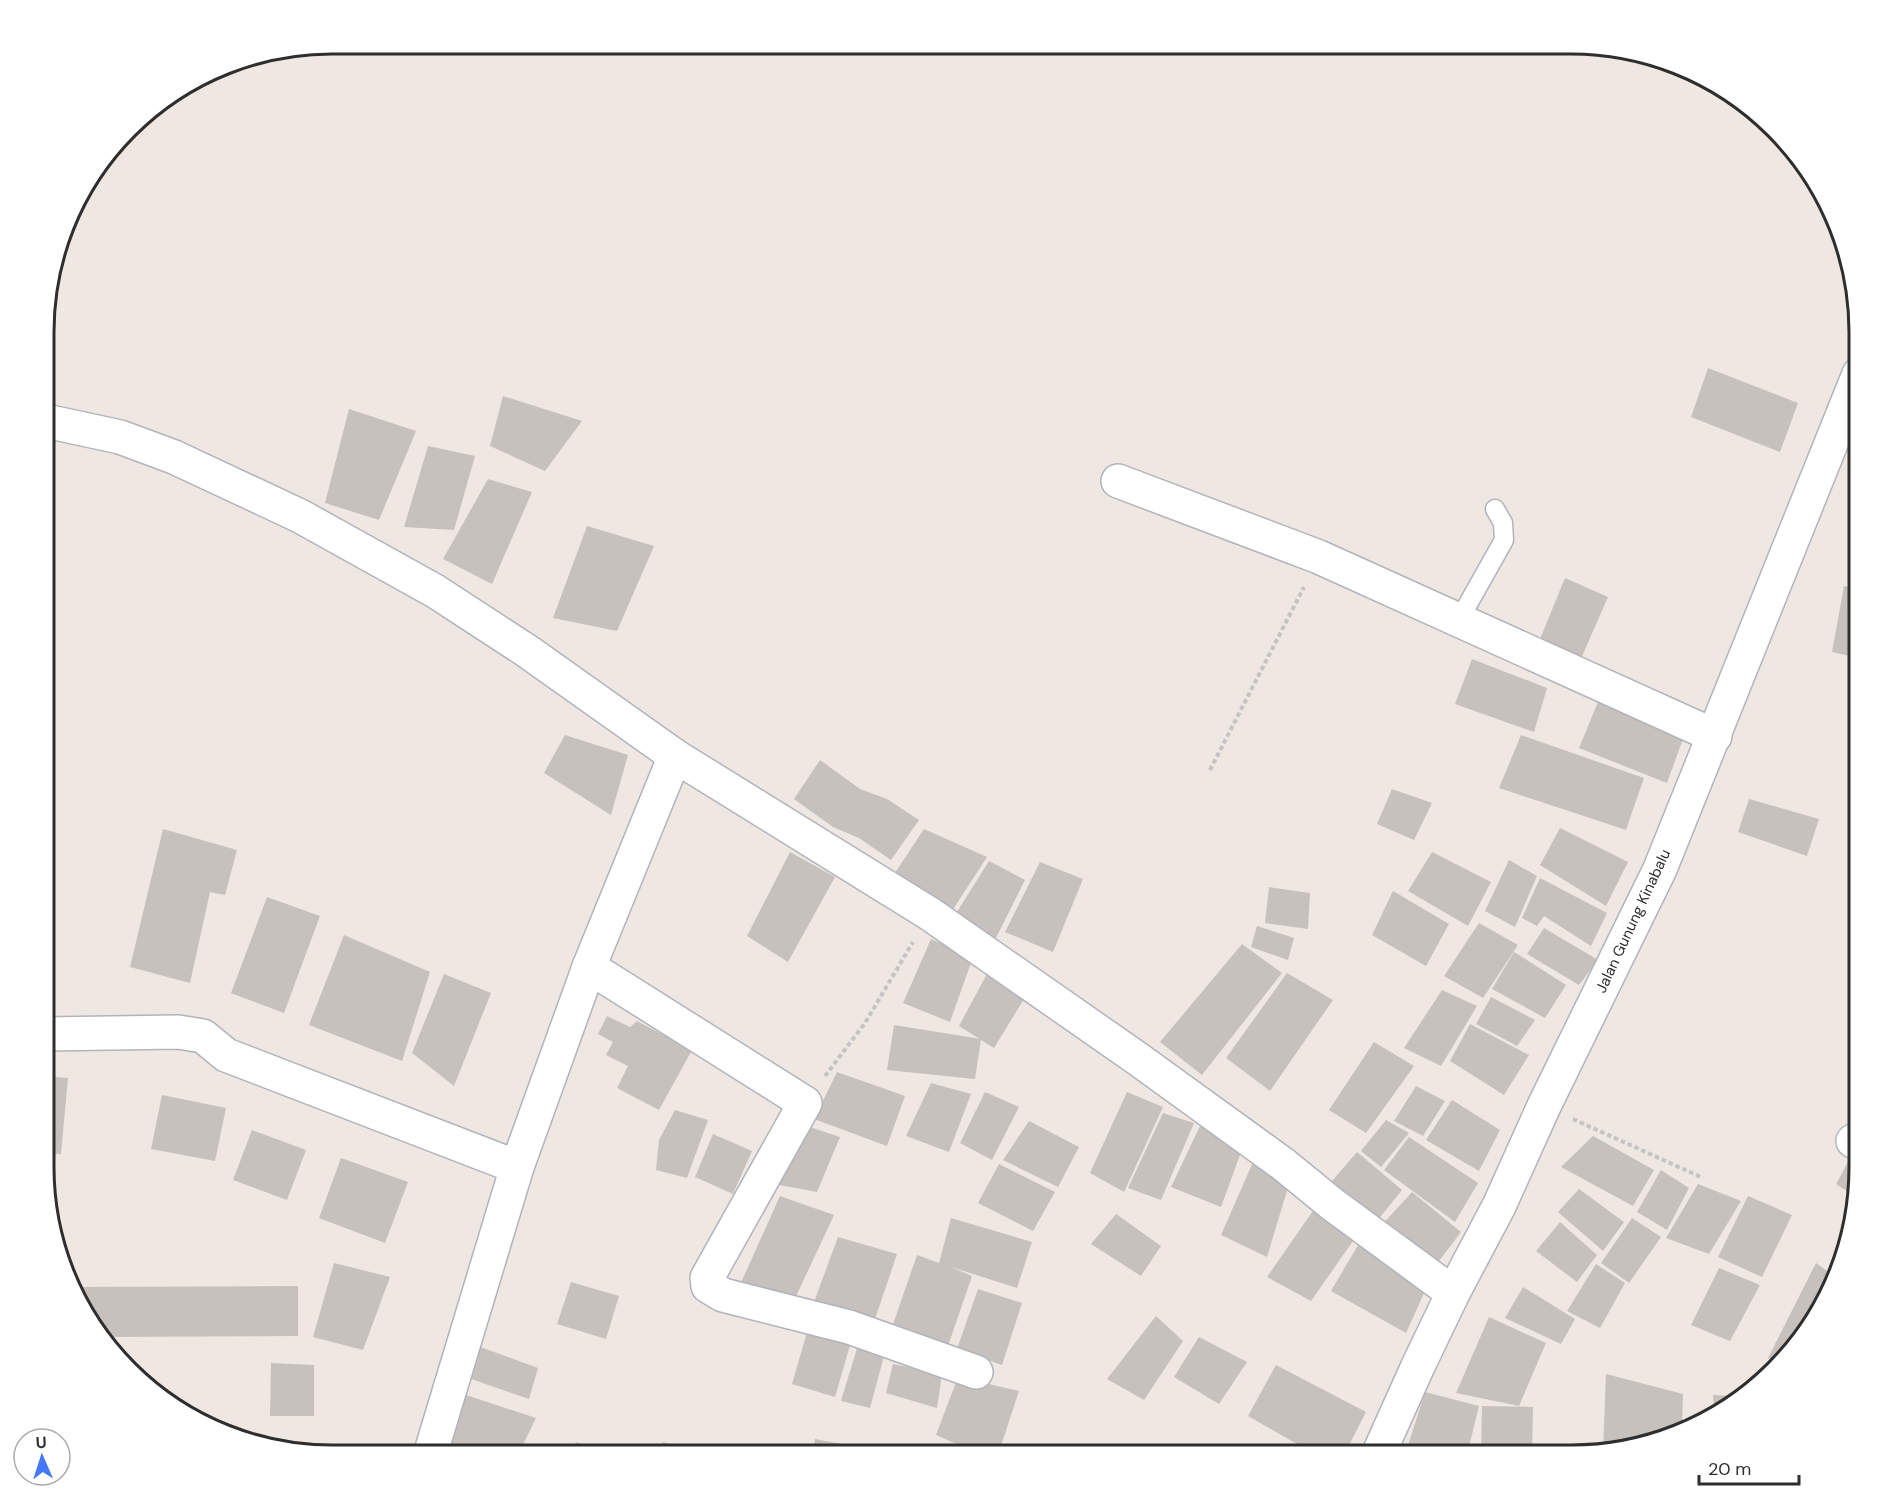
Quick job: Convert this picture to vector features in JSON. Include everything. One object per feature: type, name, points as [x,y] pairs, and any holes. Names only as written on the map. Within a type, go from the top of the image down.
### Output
[{"type":"street","name":"Jalan Gunung Kinabalu","points":[[1382,1445],[1453,1293],[1500,1206],[1544,1106],[1660,869],[1849,399]]},
{"type":"street","points":[[54,424],[103,433],[174,457],[300,516],[435,591],[527,651],[675,756],[930,914],[1138,1059],[1283,1164],[1332,1204],[1453,1293]]},
{"type":"street","points":[[1119,480],[1319,556],[1715,736]]},
{"type":"street","points":[[433,1445],[517,1167],[589,967],[675,756]]},
{"type":"street","points":[[589,967],[805,1103],[707,1278],[708,1286],[723,1295],[849,1327],[976,1372]]},
{"type":"street","points":[[54,1034],[178,1032],[203,1036],[225,1055],[517,1167]]},
{"type":"lane","points":[[1459,620],[1504,540],[1503,524],[1496,509]]},
{"type":"path","points":[[1210,770],[1319,556]]},
{"type":"path","points":[[805,1103],[865,1023],[930,914]]},
{"type":"path","points":[[1544,1106],[1703,1178]]},
{"type":"building","points":[[1708,368],[1798,403],[1780,452],[1691,417]]},
{"type":"building","points":[[503,396],[582,421],[545,471],[490,446]]},
{"type":"building","points":[[349,409],[416,431],[379,520],[325,503]]},
{"type":"building","points":[[428,446],[475,456],[454,530],[404,527]]},
{"type":"building","points":[[488,479],[532,492],[492,584],[443,559]]},
{"type":"building","points":[[587,526],[654,546],[617,631],[553,618]]},
{"type":"building","points":[[1565,578],[1608,597],[1580,661],[1538,644]]},
{"type":"building","points":[[1844,586],[1849,587],[1849,656],[1832,652]]},
{"type":"building","points":[[1472,659],[1547,688],[1534,732],[1455,704]]},
{"type":"building","points":[[1598,702],[1684,736],[1667,783],[1579,748]]},
{"type":"building","points":[[565,735],[628,755],[611,815],[544,773]]},
{"type":"building","points":[[1521,735],[1644,778],[1626,830],[1499,788]]},
{"type":"building","points":[[820,760],[860,789],[887,799],[919,820],[891,860],[859,838],[833,827],[794,799]]},
{"type":"building","points":[[1392,789],[1432,803],[1414,840],[1377,824]]},
{"type":"building","points":[[1749,799],[1819,819],[1807,856],[1738,832]]},
{"type":"building","points":[[1560,828],[1628,862],[1606,906],[1540,865]]},
{"type":"building","points":[[163,829],[237,850],[225,895],[210,892],[190,983],[130,967]]},
{"type":"building","points":[[924,829],[987,857],[952,911],[893,876]]},
{"type":"building","points":[[790,852],[835,877],[788,962],[747,936]]},
{"type":"building","points":[[1432,852],[1491,882],[1468,926],[1408,891]]},
{"type":"building","points":[[1509,860],[1537,876],[1515,927],[1485,911]]},
{"type":"building","points":[[989,861],[1025,880],[996,938],[955,915]]},
{"type":"building","points":[[1040,862],[1083,879],[1053,952],[1005,932]]},
{"type":"building","points":[[1540,878],[1607,913],[1591,946],[1544,916],[1537,926],[1522,918]]},
{"type":"building","points":[[1269,887],[1310,893],[1308,929],[1265,923]]},
{"type":"building","points":[[1393,891],[1449,924],[1426,966],[1372,935]]},
{"type":"building","points":[[267,897],[320,916],[284,1013],[231,993]]},
{"type":"building","points":[[1479,923],[1518,945],[1483,998],[1444,976]]},
{"type":"building","points":[[1257,926],[1294,938],[1288,960],[1251,947]]},
{"type":"building","points":[[1544,928],[1598,960],[1579,985],[1527,954]]},
{"type":"building","points":[[344,935],[430,972],[402,1061],[309,1025]]},
{"type":"building","points":[[931,939],[973,957],[950,1022],[903,1003]]},
{"type":"building","points":[[1242,944],[1282,973],[1202,1075],[1160,1042]]},
{"type":"building","points":[[1514,952],[1566,985],[1545,1018],[1492,989]]},
{"type":"building","points":[[988,972],[1027,994],[994,1048],[959,1026]]},
{"type":"building","points":[[1287,973],[1333,1000],[1270,1091],[1226,1058]]},
{"type":"building","points":[[444,974],[491,993],[454,1086],[412,1053]]},
{"type":"building","points":[[1442,990],[1477,1006],[1441,1066],[1404,1048]]},
{"type":"building","points":[[1491,997],[1535,1020],[1517,1046],[1476,1024]]},
{"type":"building","points":[[607,1016],[630,1027],[637,1021],[692,1050],[659,1110],[617,1088],[628,1066],[606,1055],[613,1042],[598,1034]]},
{"type":"building","points":[[1470,1024],[1529,1055],[1504,1095],[1450,1061]]},
{"type":"building","points":[[894,1025],[981,1039],[975,1079],[887,1070]]},
{"type":"building","points":[[1374,1042],[1414,1066],[1366,1133],[1329,1110]]},
{"type":"building","points":[[837,1072],[905,1096],[887,1146],[814,1119]]},
{"type":"building","points":[[54,1077],[68,1078],[61,1154],[54,1154]]},
{"type":"building","points":[[931,1083],[971,1094],[949,1152],[906,1136]]},
{"type":"building","points":[[1416,1086],[1445,1101],[1423,1136],[1394,1121]]},
{"type":"building","points":[[985,1092],[1019,1107],[992,1160],[960,1143]]},
{"type":"building","points":[[1127,1092],[1163,1107],[1124,1192],[1090,1173]]},
{"type":"building","points":[[162,1095],[226,1108],[215,1161],[151,1149]]},
{"type":"building","points":[[1452,1100],[1500,1130],[1479,1171],[1426,1140]]},
{"type":"building","points":[[675,1110],[708,1120],[687,1178],[656,1170],[659,1140]]},
{"type":"building","points":[[1163,1113],[1194,1123],[1161,1200],[1128,1188]]},
{"type":"building","points":[[1386,1120],[1409,1133],[1381,1167],[1361,1151]]},
{"type":"building","points":[[1029,1121],[1079,1147],[1058,1187],[1003,1160]]},
{"type":"building","points":[[801,1124],[840,1137],[817,1192],[774,1184]]},
{"type":"building","points":[[1201,1124],[1244,1144],[1221,1207],[1171,1187]]},
{"type":"building","points":[[252,1130],[306,1150],[287,1200],[233,1180]]},
{"type":"building","points":[[713,1134],[752,1151],[733,1194],[695,1177]]},
{"type":"building","points":[[1593,1136],[1654,1170],[1633,1206],[1561,1167]]},
{"type":"building","points":[[1409,1137],[1478,1183],[1455,1222],[1384,1170]]},
{"type":"building","points":[[1357,1152],[1402,1190],[1373,1226],[1326,1188]]},
{"type":"building","points":[[341,1158],[408,1182],[385,1243],[319,1218]]},
{"type":"building","points":[[1253,1162],[1290,1181],[1267,1257],[1221,1235]]},
{"type":"building","points":[[1848,1162],[1849,1163],[1848,1192],[1836,1184]]},
{"type":"building","points":[[999,1164],[1055,1192],[1033,1231],[978,1203]]},
{"type":"building","points":[[1661,1170],[1689,1188],[1667,1230],[1637,1212]]},
{"type":"building","points":[[1698,1184],[1741,1201],[1709,1254],[1666,1238]]},
{"type":"building","points":[[1579,1189],[1624,1222],[1603,1251],[1558,1212]]},
{"type":"building","points":[[1412,1192],[1461,1232],[1436,1265],[1381,1226]]},
{"type":"building","points":[[780,1196],[834,1215],[792,1305],[739,1287]]},
{"type":"building","points":[[1748,1196],[1792,1215],[1762,1277],[1718,1257]]},
{"type":"building","points":[[1317,1205],[1360,1231],[1311,1301],[1267,1277]]},
{"type":"building","points":[[1116,1214],[1161,1246],[1141,1276],[1091,1244]]},
{"type":"building","points":[[951,1218],[1032,1242],[1017,1288],[951,1267],[972,1276],[948,1346],[892,1327],[917,1255],[939,1263]]},
{"type":"building","points":[[1632,1218],[1661,1237],[1629,1283],[1601,1263]]},
{"type":"building","points":[[1560,1222],[1597,1255],[1577,1282],[1536,1251]]},
{"type":"building","points":[[1364,1235],[1430,1280],[1406,1333],[1331,1291]]},
{"type":"building","points":[[838,1237],[897,1254],[875,1319],[814,1302]]},
{"type":"building","points":[[334,1263],[390,1277],[363,1350],[313,1337]]},
{"type":"building","points":[[1816,1263],[1828,1272],[1812,1306],[1792,1336],[1772,1359],[1768,1358]]},
{"type":"building","points":[[1596,1264],[1625,1283],[1600,1328],[1567,1311]]},
{"type":"building","points":[[1719,1268],[1760,1285],[1730,1341],[1691,1325]]},
{"type":"building","points":[[571,1282],[619,1296],[606,1339],[557,1324]]},
{"type":"building","points":[[298,1286],[298,1336],[112,1337],[82,1287]]},
{"type":"building","points":[[1523,1287],[1575,1319],[1561,1344],[1505,1318]]},
{"type":"building","points":[[978,1289],[1022,1303],[1002,1365],[957,1349]]},
{"type":"building","points":[[1156,1316],[1183,1341],[1144,1400],[1107,1379]]},
{"type":"building","points":[[1489,1317],[1546,1343],[1519,1406],[1456,1393]]},
{"type":"building","points":[[808,1329],[851,1342],[835,1397],[792,1384]]},
{"type":"building","points":[[1199,1337],[1247,1362],[1219,1404],[1174,1377]]},
{"type":"building","points":[[472,1344],[538,1368],[529,1399],[460,1375]]},
{"type":"building","points":[[858,1345],[885,1352],[870,1408],[841,1401]]},
{"type":"building","points":[[271,1363],[314,1365],[314,1416],[270,1416]]},
{"type":"building","points":[[893,1364],[942,1374],[937,1408],[886,1393]]},
{"type":"building","points":[[1276,1365],[1366,1412],[1349,1445],[1299,1445],[1248,1416]]},
{"type":"building","points":[[1606,1374],[1683,1394],[1682,1422],[1643,1436],[1603,1443]]},
{"type":"building","points":[[958,1377],[1019,1391],[1001,1445],[959,1445],[936,1435]]},
{"type":"building","points":[[457,1392],[536,1418],[523,1445],[442,1445]]},
{"type":"building","points":[[1425,1392],[1479,1406],[1469,1445],[1408,1445]]},
{"type":"building","points":[[1713,1395],[1728,1396],[1725,1398],[1714,1406]]},
{"type":"building","points":[[1482,1406],[1533,1407],[1532,1445],[1481,1445]]},
{"type":"building","points":[[815,1439],[848,1445],[814,1445]]}]
